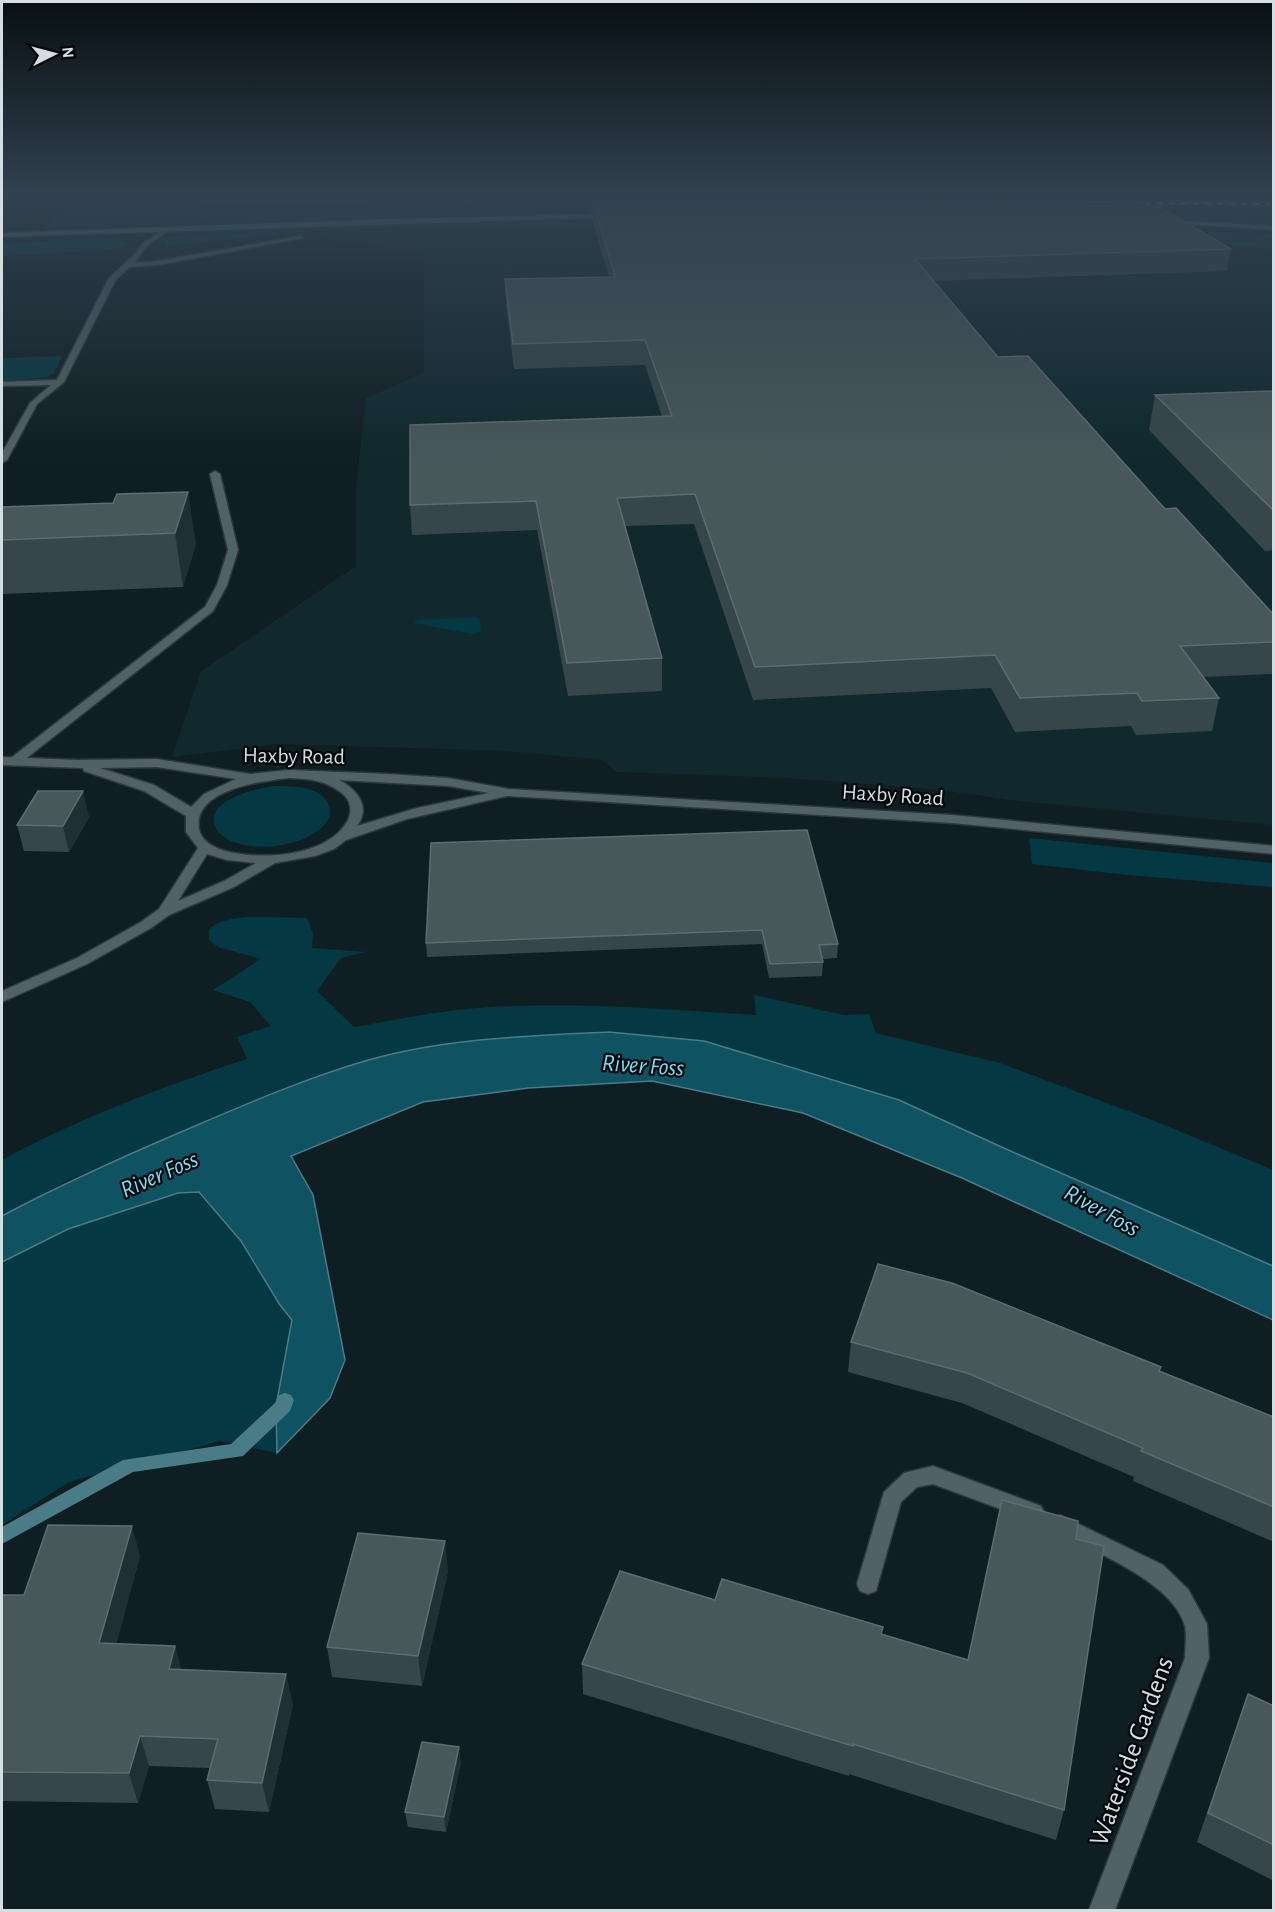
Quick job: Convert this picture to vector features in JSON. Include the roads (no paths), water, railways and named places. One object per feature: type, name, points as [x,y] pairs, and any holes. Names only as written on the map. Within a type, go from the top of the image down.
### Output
[{"type":"street","points":[[2,460],[34,402],[60,382],[111,282]]},
{"type":"street","points":[[2,384],[60,382]]},
{"type":"street","points":[[8,761],[209,609],[222,585],[233,550],[215,474]]},
{"type":"street","name":"Haxby Road","points":[[8,761],[77,764],[156,763],[250,778],[289,774],[448,782],[510,794],[952,819],[1274,849]]},
{"type":"street","name":"Haxby Road","points":[[77,764],[150,788],[193,814]]},
{"type":"street","points":[[308,775],[329,780],[345,789],[355,800],[358,813],[352,826],[338,839]]},
{"type":"street","points":[[250,778],[224,787],[205,799],[193,814],[190,826],[194,837],[205,847],[223,855],[245,860],[271,860]]},
{"type":"street","name":"Haxby Road","points":[[271,860],[320,849],[368,826],[423,809],[510,794]]},
{"type":"street","points":[[164,912],[205,847]]},
{"type":"street","points":[[2,997],[82,961],[146,926],[164,912],[229,884],[271,860]]},
{"type":"street","name":"Waterside Gardens","points":[[868,1584],[892,1498],[911,1479],[933,1475],[1000,1498],[1063,1525],[1155,1572],[1180,1596],[1196,1624],[1197,1658],[1102,1911]]},
{"type":"water","name":"River Foss","points":[[609,1032],[704,1041],[899,1100],[1273,1266],[1273,1320],[962,1178],[803,1113],[652,1081],[528,1088],[423,1102],[291,1156],[313,1195],[345,1360],[330,1398],[277,1453],[276,1406],[292,1320],[280,1305],[241,1241],[199,1192],[178,1193],[68,1229],[2,1262],[2,1216],[122,1158],[300,1083],[365,1061],[425,1047],[486,1039]]},
{"type":"waterway","points":[[2,1536],[130,1465],[236,1451],[284,1406],[285,1400]]}]
